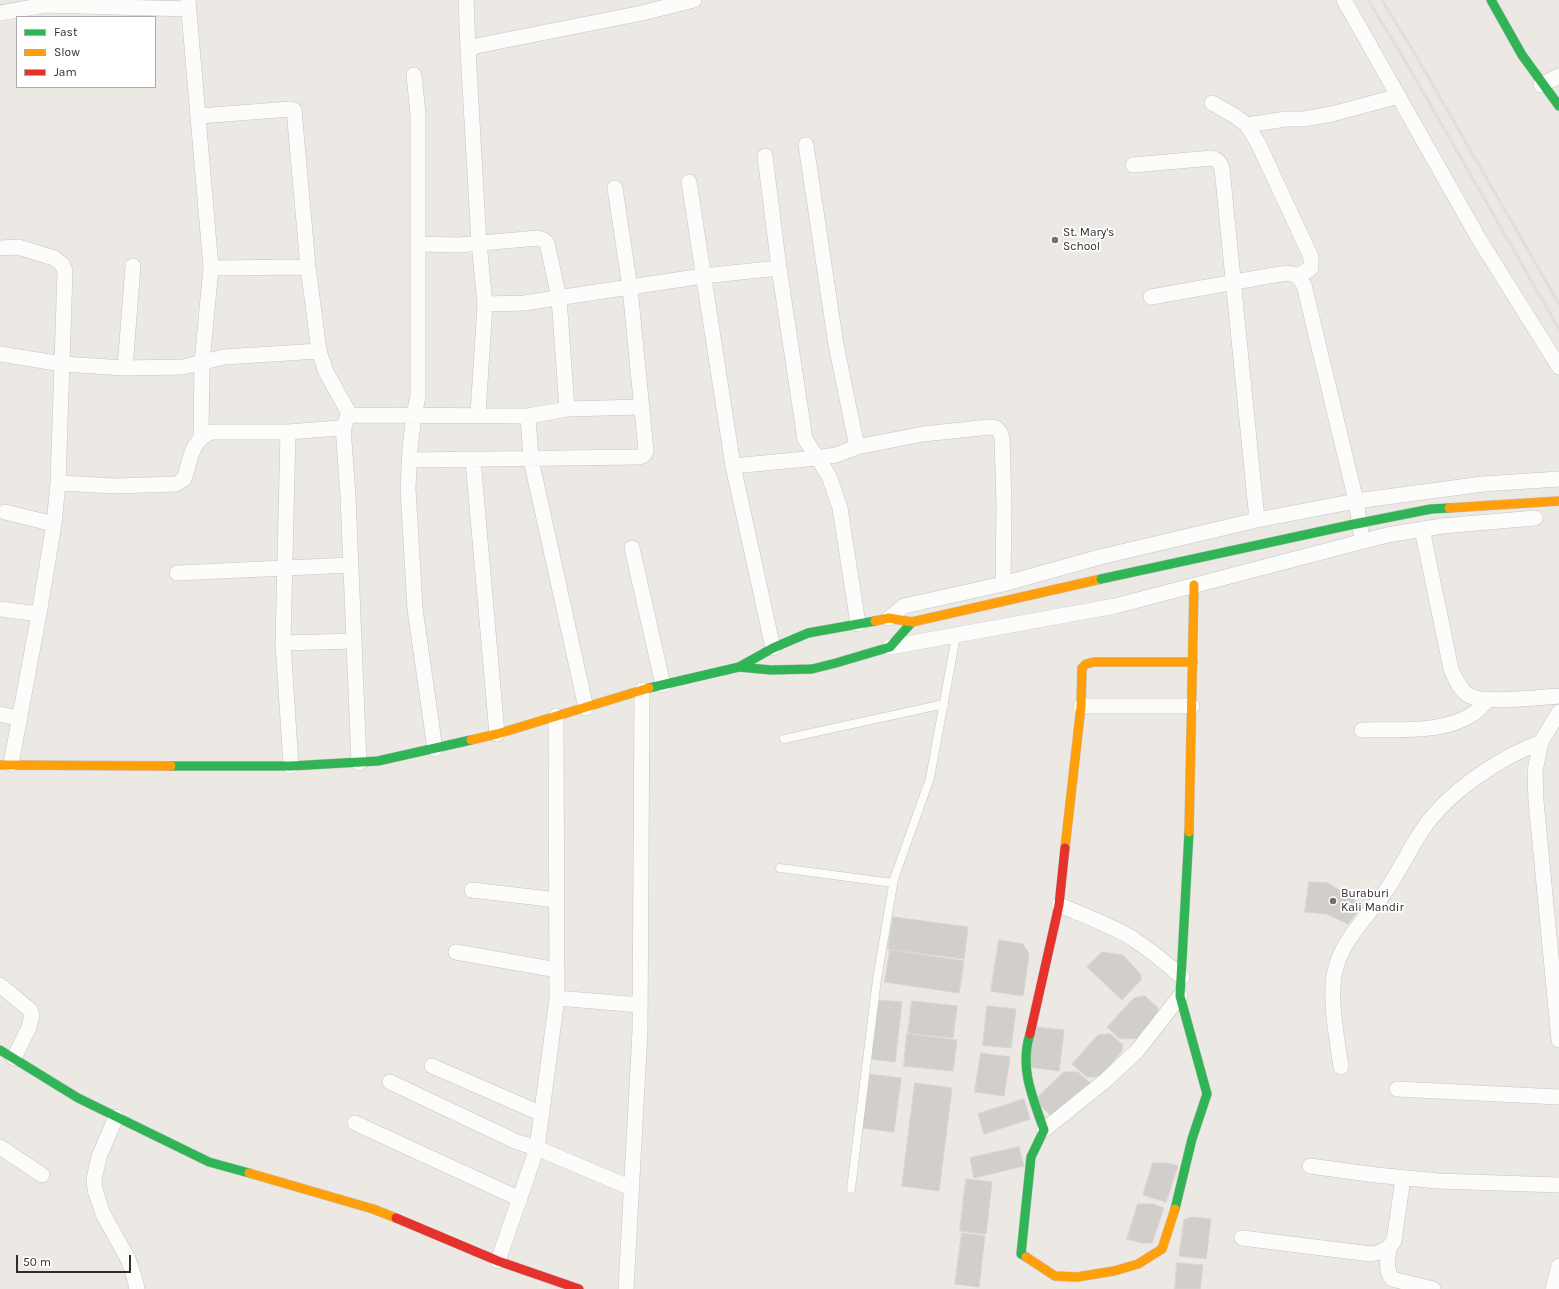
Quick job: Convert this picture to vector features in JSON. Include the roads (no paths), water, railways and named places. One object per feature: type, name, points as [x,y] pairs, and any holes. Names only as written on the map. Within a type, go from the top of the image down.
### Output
[{"type":"main road","points":[[1491,0],[1515,46],[1552,80],[1559,106]]},
{"type":"main road","points":[[6,765],[291,766],[378,761],[497,734],[642,690],[739,667],[773,648],[808,633],[889,618],[912,622],[1101,579],[1431,509],[1559,501]]},
{"type":"main road","points":[[1193,662],[1094,662],[1086,664],[1082,668],[1081,706],[1059,905],[1032,1027],[1027,1043],[1025,1062],[1031,1092],[1044,1130],[1031,1157],[1021,1254],[1054,1276],[1077,1277],[1114,1271],[1138,1264],[1162,1249],[1172,1219],[1192,1139],[1207,1094],[1180,996],[1189,851],[1193,662],[1194,585]]},
{"type":"main road","points":[[739,667],[771,670],[812,669],[836,663],[890,647],[912,622]]},
{"type":"main road","points":[[827,629],[838,633],[844,638]]},
{"type":"main road","points":[[836,663],[845,652]]},
{"type":"main road","points":[[0,1050],[78,1098],[208,1162],[372,1209],[498,1261],[540,1283],[579,1289]]},
{"type":"street","points":[[466,0],[485,304],[478,414]]},
{"type":"street","points":[[468,51],[476,46],[642,13],[694,0]]},
{"type":"street","points":[[1344,0],[1479,239],[1559,367]]},
{"type":"street","points":[[0,13],[44,5],[189,4],[211,268],[202,362],[201,437]]},
{"type":"street","points":[[414,75],[418,114],[418,396],[414,415],[409,460],[408,488],[416,609],[435,749]]},
{"type":"street","points":[[1247,125],[1286,119],[1304,119],[1332,114],[1399,96]]},
{"type":"street","points":[[1212,103],[1235,116],[1247,125],[1258,143],[1312,257],[1311,268],[1298,276]]},
{"type":"street","points":[[199,116],[294,110],[308,267],[320,351],[326,372],[347,421],[348,496],[359,762]]},
{"type":"street","points":[[806,145],[836,345],[857,447]]},
{"type":"street","points":[[765,156],[779,268],[805,439],[829,476],[840,508],[858,624]]},
{"type":"street","points":[[1134,165],[1212,158],[1217,159],[1222,168],[1232,282],[1257,520]]},
{"type":"street","points":[[689,182],[733,466],[773,648]]},
{"type":"street","points":[[409,460],[531,460],[641,456],[646,451],[630,288],[615,188]]},
{"type":"street","points":[[418,244],[459,245],[538,238],[544,240],[559,298],[567,409]]},
{"type":"street","points":[[0,248],[18,247],[54,258],[64,267],[65,271],[58,483],[54,524],[20,719],[6,765]]},
{"type":"street","points":[[125,368],[132,266]]},
{"type":"street","points":[[211,268],[308,267]]},
{"type":"street","points":[[485,304],[524,303],[703,276],[779,268]]},
{"type":"street","points":[[1151,298],[1232,282],[1289,273],[1298,276],[1304,285],[1356,501],[1363,542]]},
{"type":"street","points":[[0,354],[62,364],[125,368],[182,367],[224,357],[320,351]]},
{"type":"street","points":[[58,483],[116,486],[176,484],[184,479],[196,443],[201,437],[212,432],[288,432],[347,421],[414,415],[478,414],[528,416],[567,409],[641,407]]},
{"type":"street","points":[[528,416],[531,460],[586,708]]},
{"type":"street","points":[[733,466],[836,455],[857,447],[923,434],[990,427],[996,428],[1002,438],[1004,504],[1002,584]]},
{"type":"street","points":[[288,432],[283,643],[291,766]]},
{"type":"street","points":[[473,460],[497,734]]},
{"type":"street","points":[[889,618],[904,606],[1002,584],[1100,557],[1257,520],[1356,501],[1483,484],[1559,479]]},
{"type":"street","points":[[5,512],[54,524]]},
{"type":"street","points":[[890,647],[1115,606],[1387,535],[1442,526],[1535,518]]},
{"type":"street","points":[[1422,529],[1451,669],[1459,685],[1470,696],[1488,700],[1559,696]]},
{"type":"street","points":[[632,548],[663,685]]},
{"type":"street","points":[[177,573],[351,565]]},
{"type":"street","points":[[0,609],[39,614]]},
{"type":"street","points":[[283,643],[354,641]]},
{"type":"street","points":[[626,1289],[640,1005],[642,690]]},
{"type":"street","points":[[1362,730],[1425,729],[1463,720],[1475,712],[1488,700]]},
{"type":"street","points":[[1081,706],[1192,706]]},
{"type":"street","points":[[1559,712],[1541,742],[1535,771],[1536,801],[1559,1040]]},
{"type":"street","points":[[0,714],[20,719]]},
{"type":"street","points":[[498,1261],[537,1148],[557,998],[556,716]]},
{"type":"street","points":[[1341,1067],[1335,1022],[1333,990],[1336,968],[1346,943],[1388,888],[1423,829],[1440,806],[1462,788],[1494,766],[1520,750],[1541,742]]},
{"type":"street","points":[[472,890],[557,900]]},
{"type":"street","points":[[1059,905],[1101,922],[1130,937],[1155,954],[1182,977]]},
{"type":"street","points":[[456,952],[557,970]]},
{"type":"street","points":[[0,985],[30,1010],[32,1014],[28,1027],[14,1058]]},
{"type":"street","points":[[1044,1130],[1106,1080],[1137,1051],[1180,996]]},
{"type":"street","points":[[557,998],[640,1005]]},
{"type":"street","points":[[432,1066],[542,1114]]},
{"type":"street","points":[[390,1082],[517,1142],[537,1148],[631,1188]]},
{"type":"street","points":[[1397,1089],[1559,1097]]},
{"type":"street","points":[[116,1117],[95,1167],[95,1190],[103,1214],[128,1259],[137,1289]]},
{"type":"street","points":[[355,1123],[520,1199]]},
{"type":"street","points":[[0,1147],[42,1175]]},
{"type":"street","points":[[1310,1166],[1403,1178],[1498,1184],[1559,1185]]},
{"type":"street","points":[[1403,1178],[1394,1241],[1389,1248],[1387,1266],[1388,1273],[1392,1279],[1433,1289]]},
{"type":"street","points":[[1242,1238],[1371,1254],[1389,1248]]},
{"type":"street","points":[[1553,1289],[1559,1266]]},
{"type":"lane","points":[[851,1189],[876,978],[893,883],[930,778],[956,636]]},
{"type":"lane","points":[[784,739],[944,704]]},
{"type":"lane","points":[[780,868],[893,883]]},
{"type":"railway","points":[[1368,0],[1403,57],[1559,329]]},
{"type":"railway","points":[[1382,0],[1415,54],[1559,304]]},
{"type":"place","name":"St. Mary's School","points":[[1055,240]]},
{"type":"place","name":"Buraburi Kali Mandir","points":[[1333,901]]}]
